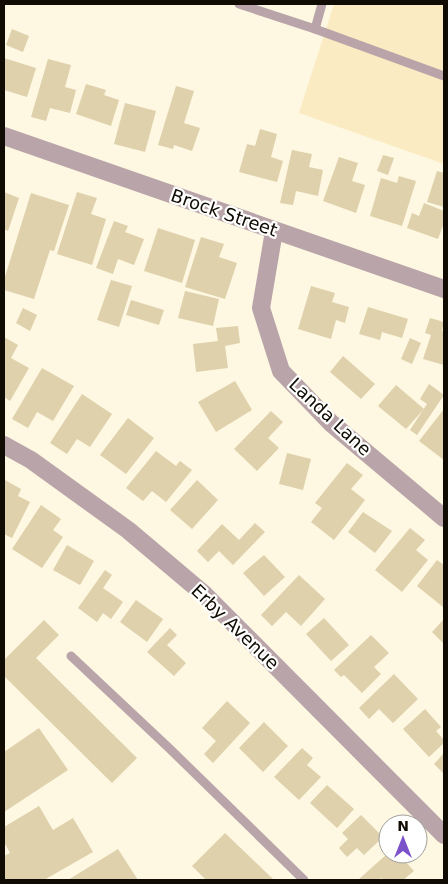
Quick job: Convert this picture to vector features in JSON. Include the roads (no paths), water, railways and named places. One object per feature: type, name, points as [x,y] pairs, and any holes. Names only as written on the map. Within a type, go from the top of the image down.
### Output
[{"type":"street","name":"Brock Street","points":[[4,136],[444,289]]},
{"type":"street","name":"Landa Lane","points":[[274,231],[261,308],[282,371],[331,422],[444,518]]},
{"type":"street","name":"Erby Avenue","points":[[4,445],[31,460],[128,530],[205,595],[444,835]]},
{"type":"lane","points":[[239,4],[316,29],[444,76]]},
{"type":"lane","points":[[316,29],[322,4]]},
{"type":"lane","points":[[71,656],[170,749],[304,880]]}]
